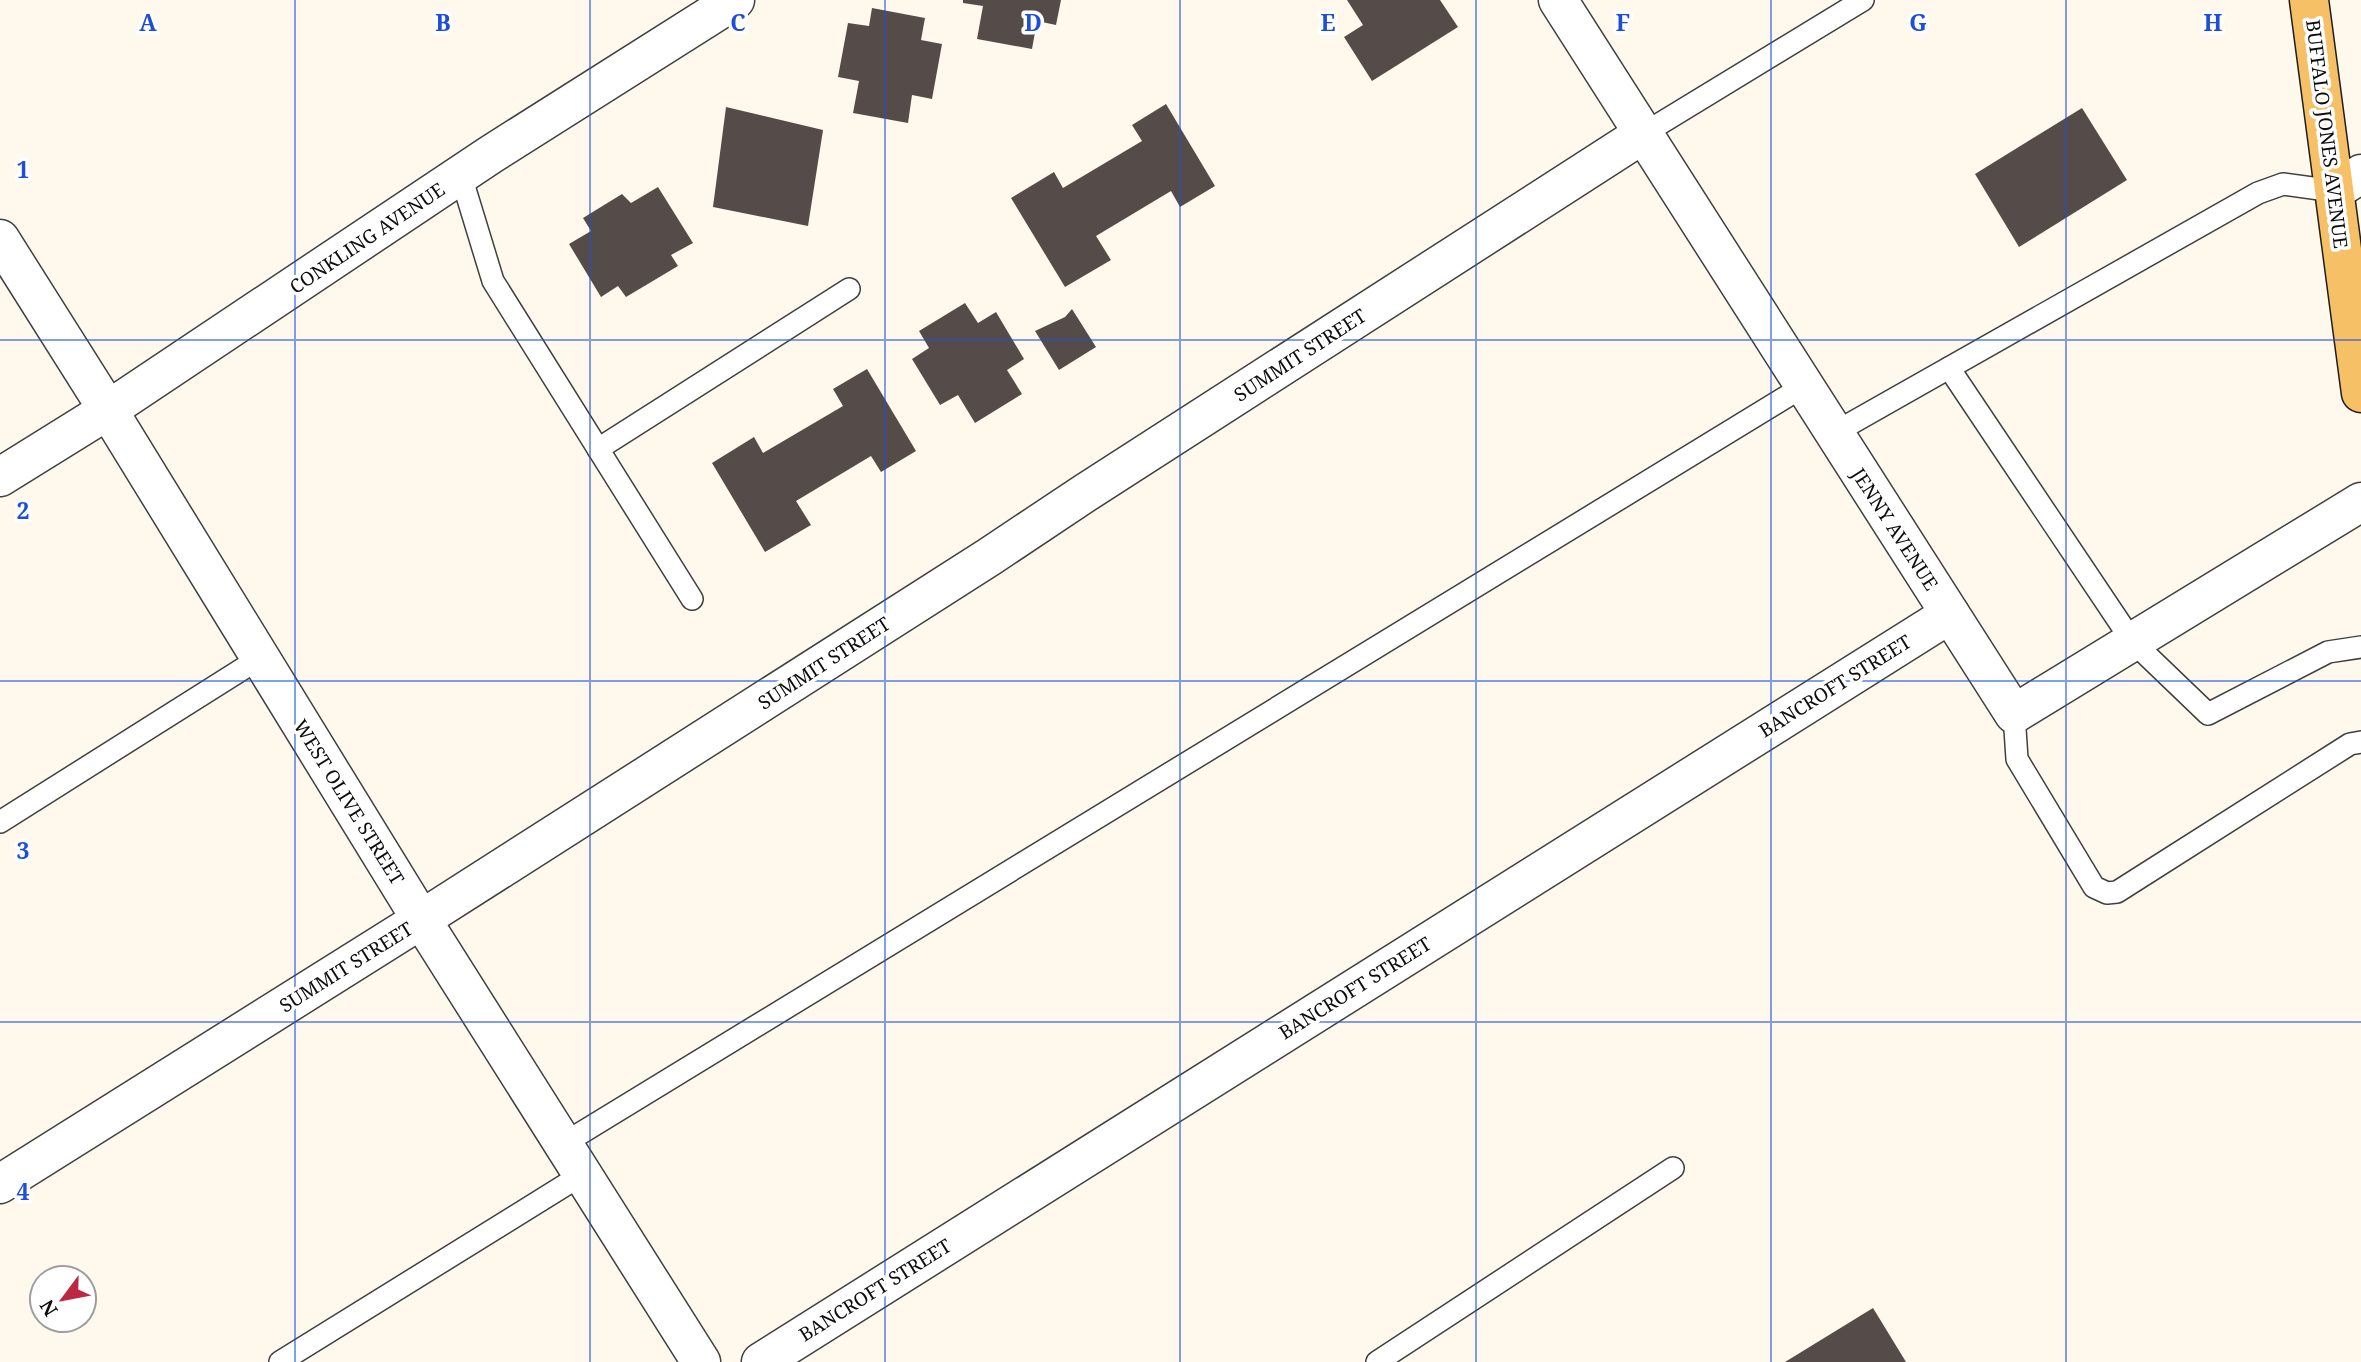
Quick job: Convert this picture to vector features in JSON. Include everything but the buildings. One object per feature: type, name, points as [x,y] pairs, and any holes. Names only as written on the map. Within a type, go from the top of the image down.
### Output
[{"type":"main road","name":"BUFFALO JONES AVENUE","points":[[2309,0],[2348,182],[2361,393]]},
{"type":"street","name":"CONKLING AVENUE","points":[[0,477],[108,410],[546,119],[735,0]]},
{"type":"street","name":"JENNY AVENUE","points":[[1558,0],[2014,715]]},
{"type":"street","name":"SUMMIT STREET","points":[[0,1184],[977,565],[1085,492],[1643,134]]},
{"type":"street","name":"WEST OLIVE STREET","points":[[0,239],[701,1362]]},
{"type":"street","points":[[2014,715],[2361,502]]},
{"type":"street","name":"BANCROFT STREET","points":[[761,1362],[1950,614]]},
{"type":"lane","points":[[1643,134],[1863,0]]},
{"type":"lane","points":[[461,176],[493,281],[692,599]]},
{"type":"lane","points":[[1834,433],[2258,193],[2283,184],[2348,182]]},
{"type":"lane","points":[[598,449],[849,289]]},
{"type":"lane","points":[[1949,368],[2132,641],[2208,714],[2328,652],[2361,647]]},
{"type":"lane","points":[[280,1362],[573,1159],[1804,386]]},
{"type":"lane","points":[[0,822],[260,658]]},
{"type":"lane","points":[[2014,715],[2017,760],[2094,887],[2107,893],[2117,892],[2350,744],[2361,742]]},
{"type":"lane","points":[[1377,1362],[1674,1168]]}]
